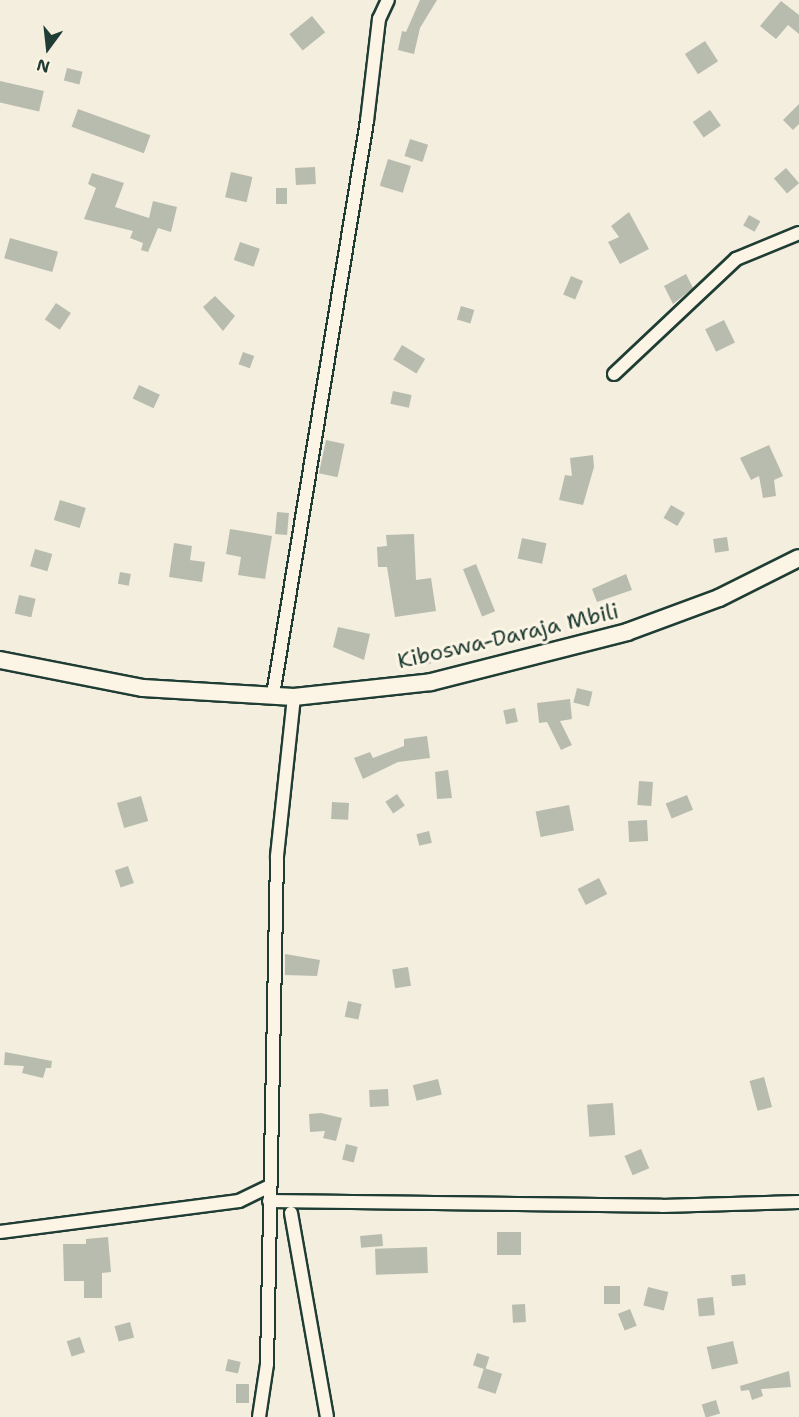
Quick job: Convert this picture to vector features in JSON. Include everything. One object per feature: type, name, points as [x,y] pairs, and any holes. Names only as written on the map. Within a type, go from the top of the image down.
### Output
[{"type":"main road","name":"Kiboswa-Daraja Mbili","points":[[0,660],[142,688],[294,697],[431,682],[627,632],[719,598],[799,558]]},
{"type":"street","points":[[273,695],[367,121],[379,19],[388,0]]},
{"type":"street","points":[[614,374],[736,259],[799,233]]},
{"type":"street","points":[[259,1417],[267,1364],[277,856],[294,697]]},
{"type":"street","points":[[0,1232],[239,1201],[270,1186]]},
{"type":"street","points":[[269,1201],[662,1206],[799,1202]]},
{"type":"street","points":[[291,1213],[327,1417]]},
{"type":"building","points":[[420,0],[437,0],[420,28],[414,54],[398,50],[402,31],[406,32]]},
{"type":"building","points":[[781,1],[799,15],[799,34],[788,25],[776,39],[760,26]]},
{"type":"building","points":[[312,16],[325,32],[303,51],[289,34]]},
{"type":"building","points":[[705,41],[718,61],[698,74],[685,54]]},
{"type":"building","points":[[67,68],[83,72],[79,84],[64,81]]},
{"type":"building","points":[[0,81],[44,91],[39,112],[0,103]]},
{"type":"building","points":[[799,104],[799,124],[793,130],[783,120]]},
{"type":"building","points":[[78,109],[150,135],[144,153],[72,127]]},
{"type":"building","points":[[710,110],[721,126],[704,138],[693,122]]},
{"type":"building","points":[[410,139],[428,145],[423,162],[404,156]]},
{"type":"building","points":[[388,159],[411,166],[403,193],[380,186]]},
{"type":"building","points":[[315,167],[316,184],[296,185],[295,168]]},
{"type":"building","points":[[786,168],[799,183],[787,194],[774,178]]},
{"type":"building","points":[[231,172],[252,177],[247,202],[225,197]]},
{"type":"building","points":[[92,173],[124,183],[115,207],[149,218],[153,201],[177,207],[171,232],[158,228],[148,252],[141,250],[143,243],[130,238],[133,231],[84,219],[96,188],[88,184]]},
{"type":"building","points":[[276,188],[287,188],[287,204],[276,204]]},
{"type":"building","points":[[629,212],[649,249],[620,264],[608,242],[619,237],[611,226]]},
{"type":"building","points":[[749,215],[760,221],[755,232],[743,225]]},
{"type":"building","points":[[10,238],[58,252],[52,272],[4,258]]},
{"type":"building","points":[[240,242],[260,249],[254,267],[234,260]]},
{"type":"building","points":[[686,274],[693,288],[673,304],[664,286]]},
{"type":"building","points":[[571,276],[583,281],[575,299],[563,294]]},
{"type":"building","points":[[215,296],[235,316],[223,331],[203,307]]},
{"type":"building","points":[[56,303],[71,313],[60,330],[45,320]]},
{"type":"building","points":[[461,306],[474,310],[470,323],[457,319]]},
{"type":"building","points":[[724,320],[735,342],[716,352],[705,329]]},
{"type":"building","points":[[402,345],[425,359],[416,373],[393,360]]},
{"type":"building","points":[[243,352],[254,356],[250,368],[239,364]]},
{"type":"building","points":[[139,385],[160,395],[154,408],[133,399]]},
{"type":"building","points":[[393,391],[412,395],[409,408],[390,404]]},
{"type":"building","points":[[326,440],[345,444],[338,477],[319,473]]},
{"type":"building","points":[[769,445],[783,476],[774,480],[776,496],[763,498],[759,476],[751,480],[740,458]]},
{"type":"building","points":[[593,455],[594,467],[583,505],[559,500],[565,475],[572,476],[570,458]]},
{"type":"building","points":[[60,500],[86,508],[80,528],[54,520]]},
{"type":"building","points":[[671,505],[685,513],[677,526],[664,518]]},
{"type":"building","points":[[277,512],[289,513],[287,535],[275,534]]},
{"type":"building","points":[[230,529],[272,536],[265,579],[238,575],[241,557],[226,554]]},
{"type":"building","points":[[414,534],[416,580],[431,578],[436,611],[395,617],[387,567],[378,567],[377,547],[387,546],[386,535]]},
{"type":"building","points":[[727,537],[729,551],[715,553],[713,539]]},
{"type":"building","points":[[522,538],[546,543],[542,564],[518,559]]},
{"type":"building","points":[[174,543],[192,546],[190,560],[205,562],[202,582],[169,577]]},
{"type":"building","points":[[35,549],[52,554],[47,571],[30,566]]},
{"type":"building","points":[[476,564],[495,611],[482,617],[463,569]]},
{"type":"building","points":[[120,572],[131,574],[129,586],[118,584]]},
{"type":"building","points":[[626,574],[632,590],[597,602],[592,589]]},
{"type":"building","points":[[19,595],[36,599],[31,617],[15,614]]},
{"type":"building","points":[[338,627],[370,634],[364,660],[333,647]]},
{"type":"building","points":[[428,649],[431,664],[412,667],[409,653]]},
{"type":"building","points":[[577,688],[593,692],[589,706],[573,703]]},
{"type":"building","points":[[570,699],[572,719],[560,721],[572,745],[561,750],[547,722],[539,723],[537,703]]},
{"type":"building","points":[[515,708],[518,722],[506,724],[503,710]]},
{"type":"building","points":[[427,736],[430,758],[398,762],[363,779],[354,758],[370,752],[373,758],[404,746],[404,739]]},
{"type":"building","points":[[448,770],[452,798],[437,799],[435,772]]},
{"type":"building","points":[[639,781],[653,782],[651,806],[637,805]]},
{"type":"building","points":[[397,794],[405,806],[393,813],[385,802]]},
{"type":"building","points":[[687,795],[693,810],[672,818],[666,804]]},
{"type":"building","points":[[141,796],[148,821],[124,828],[117,803]]},
{"type":"building","points":[[332,802],[349,803],[348,820],[331,819]]},
{"type":"building","points":[[569,805],[574,831],[541,837],[536,811]]},
{"type":"building","points":[[647,820],[648,841],[629,842],[628,821]]},
{"type":"building","points":[[429,831],[432,843],[419,846],[416,834]]},
{"type":"building","points":[[128,866],[134,883],[121,888],[115,871]]},
{"type":"building","points":[[599,878],[607,894],[586,905],[578,889]]},
{"type":"building","points":[[285,954],[320,960],[317,976],[285,975]]},
{"type":"building","points":[[408,967],[411,986],[395,988],[392,970]]},
{"type":"building","points":[[348,1001],[362,1004],[358,1020],[345,1017]]},
{"type":"building","points":[[5,1052],[52,1061],[51,1068],[46,1068],[43,1078],[22,1073],[24,1066],[4,1065]]},
{"type":"building","points":[[764,1077],[772,1107],[758,1111],[750,1081]]},
{"type":"building","points":[[438,1079],[442,1095],[417,1101],[413,1085]]},
{"type":"building","points":[[388,1089],[389,1106],[370,1107],[369,1090]]},
{"type":"building","points":[[613,1103],[615,1135],[589,1137],[587,1105]]},
{"type":"building","points":[[321,1113],[342,1118],[336,1141],[323,1138],[325,1131],[310,1132],[309,1114]]},
{"type":"building","points":[[346,1144],[358,1147],[354,1162],[342,1160]]},
{"type":"building","points":[[641,1149],[649,1168],[633,1175],[624,1156]]},
{"type":"building","points":[[497,1232],[521,1232],[521,1255],[497,1255]]},
{"type":"building","points":[[382,1234],[383,1246],[361,1248],[360,1236]]},
{"type":"building","points":[[108,1237],[111,1272],[102,1273],[102,1298],[84,1298],[84,1281],[64,1281],[63,1244],[86,1244],[86,1239]]},
{"type":"building","points":[[427,1247],[428,1273],[376,1275],[375,1249]]},
{"type":"building","points":[[745,1274],[746,1285],[732,1286],[731,1275]]},
{"type":"building","points":[[604,1286],[620,1286],[620,1304],[604,1304]]},
{"type":"building","points":[[648,1287],[668,1292],[664,1311],[643,1305]]},
{"type":"building","points":[[713,1297],[715,1315],[699,1317],[697,1299]]},
{"type":"building","points":[[525,1304],[526,1322],[513,1323],[512,1305]]},
{"type":"building","points":[[630,1309],[637,1326],[625,1331],[618,1314]]},
{"type":"building","points":[[130,1322],[134,1337],[119,1342],[115,1326]]},
{"type":"building","points":[[80,1337],[85,1352],[72,1357],[67,1341]]},
{"type":"building","points":[[733,1341],[738,1363],[712,1369],[707,1347]]},
{"type":"building","points":[[477,1353],[489,1357],[485,1369],[473,1365]]},
{"type":"building","points":[[228,1359],[241,1362],[238,1374],[225,1371]]},
{"type":"building","points":[[484,1368],[502,1374],[496,1394],[478,1388]]},
{"type":"building","points":[[789,1371],[791,1387],[761,1389],[763,1396],[752,1400],[749,1390],[741,1391],[740,1386]]},
{"type":"building","points":[[236,1384],[249,1384],[249,1403],[236,1403]]},
{"type":"building","points":[[716,1400],[720,1413],[706,1417],[702,1404]]}]
